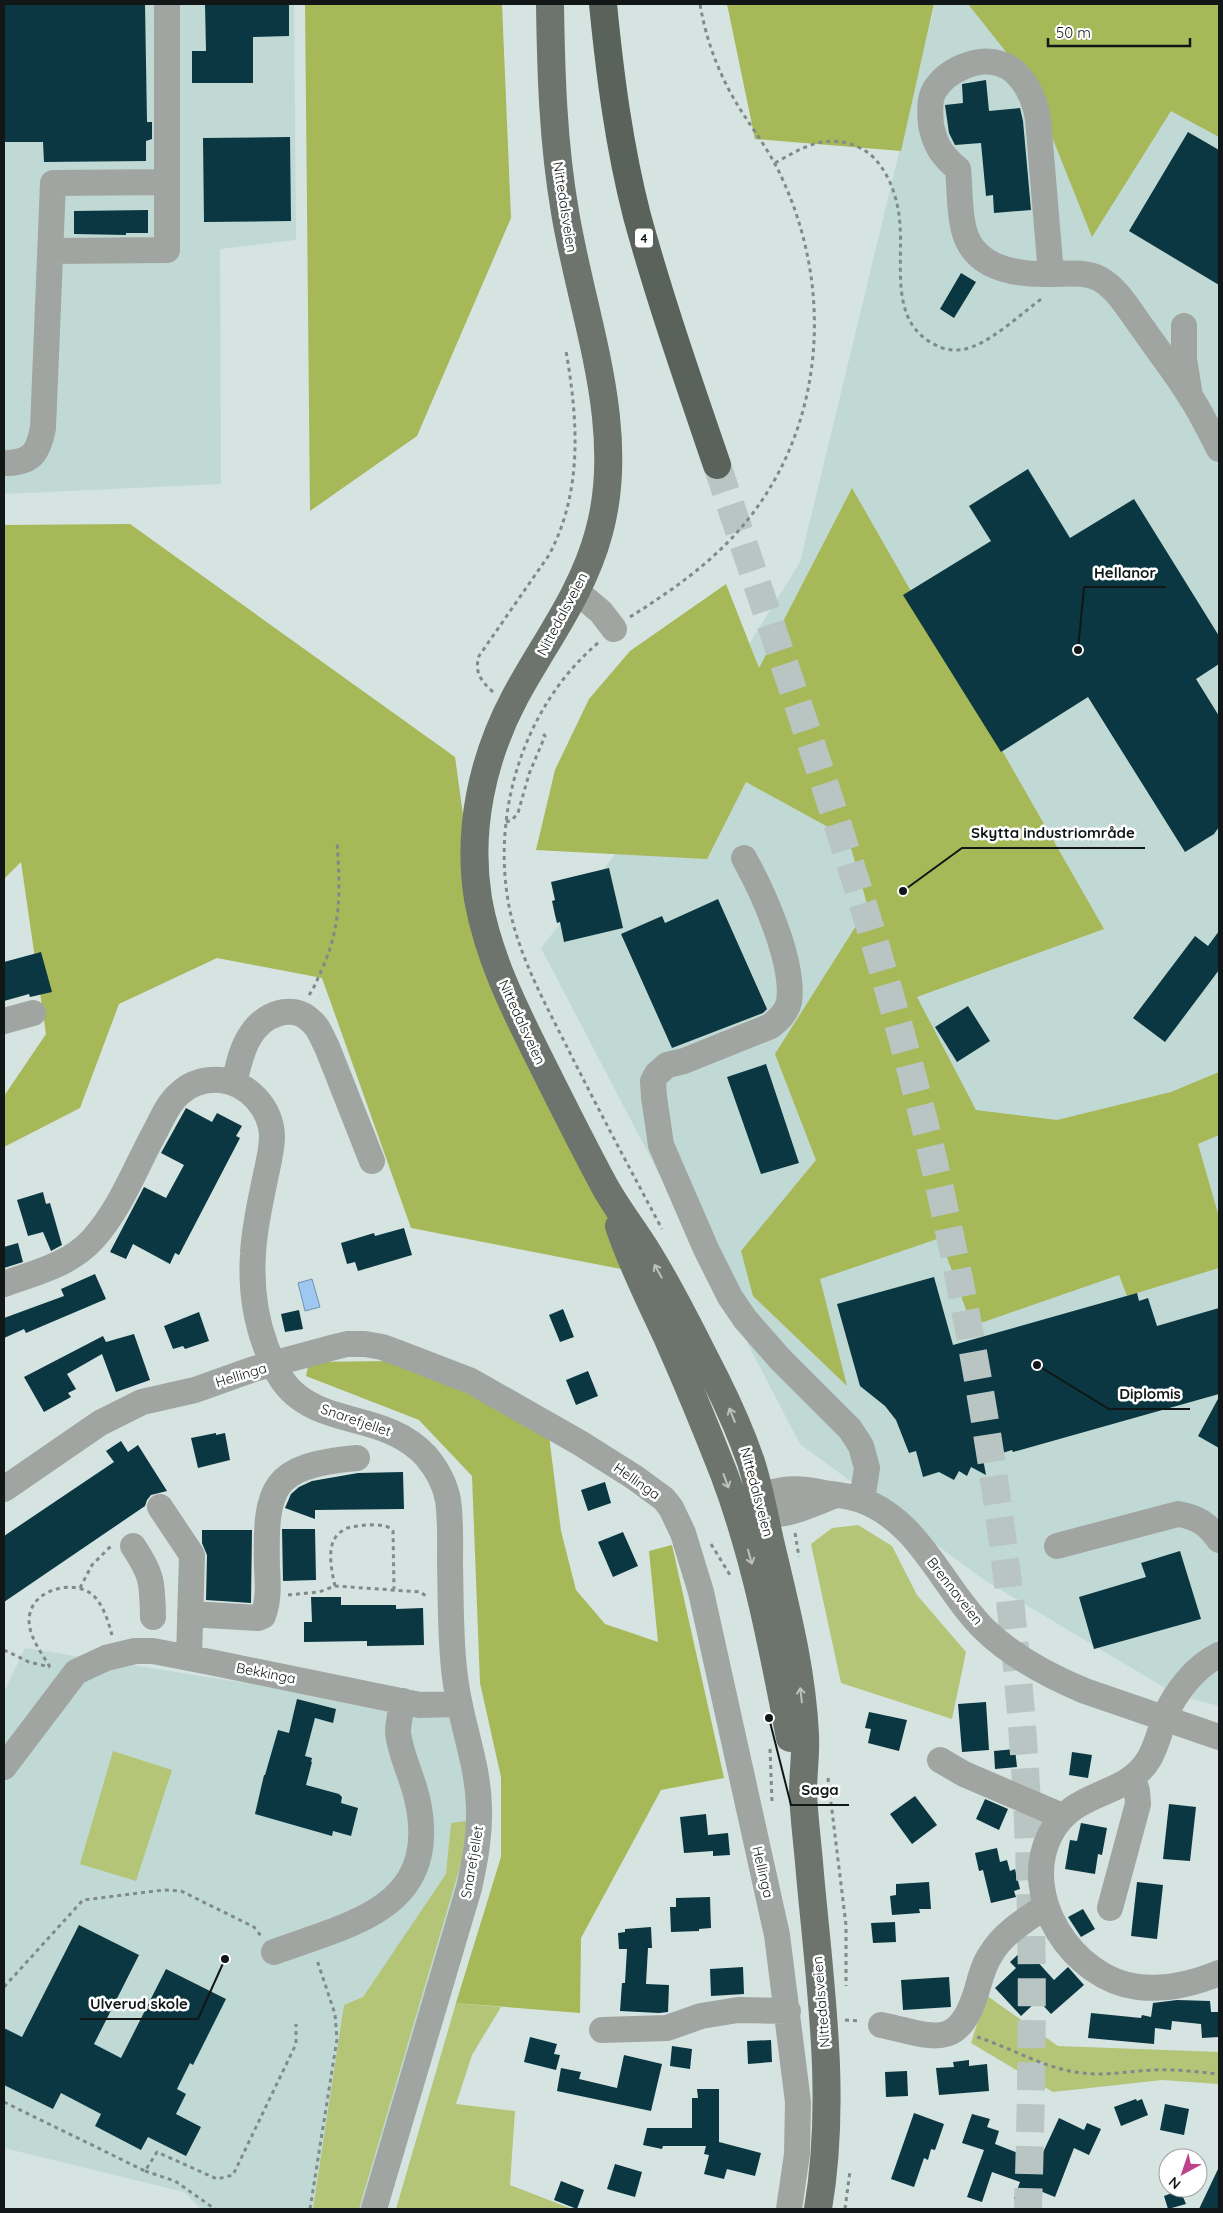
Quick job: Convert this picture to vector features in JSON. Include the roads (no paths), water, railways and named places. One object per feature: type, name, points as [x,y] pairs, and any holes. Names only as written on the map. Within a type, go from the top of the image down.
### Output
[{"type":"highway","name":"4","points":[[603,4],[612,93],[637,216],[717,465]]},
{"type":"main road","name":"Nittedalsveien","points":[[550,4],[554,124],[558,166],[577,277],[601,388],[608,453],[606,495],[600,529],[592,554],[576,591],[515,697],[494,743],[478,806],[474,848],[475,871],[482,918],[498,972],[523,1028],[607,1191],[649,1254],[716,1380],[750,1460],[762,1506],[786,1607],[798,1672],[806,1740],[803,1796],[826,2067],[827,2134],[818,2209]]},
{"type":"main road","name":"Nittedalsveien","points":[[607,1191],[630,1260],[690,1392],[737,1510],[764,1612],[790,1742],[803,1796]]},
{"type":"street","points":[[50,251],[167,250],[168,4]]},
{"type":"street","points":[[1059,274],[1038,119],[1032,96],[1015,74],[1000,64],[981,62],[962,68],[948,76],[934,91],[930,106],[930,118],[938,147],[946,159],[958,169],[967,240],[976,253],[998,267],[1030,274],[1090,276],[1099,279],[1122,298],[1190,395],[1219,449]]},
{"type":"street","points":[[4,463],[16,463],[32,457],[40,445],[43,428],[53,183],[167,182]]},
{"type":"street","points":[[1184,326],[1184,359],[1190,395]]},
{"type":"street","points":[[576,591],[601,612],[614,629]]},
{"type":"street","points":[[744,858],[761,889],[782,950],[789,992],[788,1005],[780,1018],[770,1026],[684,1061],[667,1065],[658,1074],[653,1081],[661,1144],[706,1249],[730,1297],[745,1319],[780,1360],[844,1422],[860,1446],[867,1468],[862,1500]]},
{"type":"street","points":[[234,1083],[244,1046],[251,1034],[270,1015],[296,1012],[312,1021],[318,1029],[372,1161]]},
{"type":"street","points":[[4,1022],[33,1013]]},
{"type":"street","name":"Snarefjellet","points":[[4,1284],[68,1260],[92,1240],[117,1205],[162,1118],[180,1092],[195,1083],[206,1080],[234,1083],[250,1092],[259,1101],[271,1126],[270,1152],[255,1231],[253,1277],[255,1302],[260,1326],[279,1376],[297,1396],[317,1408],[394,1432],[424,1454],[439,1476],[448,1500],[453,1656],[458,1704],[477,1774],[479,1834],[475,1862],[464,1905],[374,2209]]},
{"type":"street","name":"Hellinga","points":[[4,1489],[100,1423],[142,1402],[195,1390],[347,1344],[382,1347],[471,1382],[524,1411],[650,1488],[671,1508],[682,1533],[701,1592],[778,1935],[798,2102],[796,2163],[788,2209]]},
{"type":"street","points":[[190,1614],[258,1618],[263,1616],[268,1596],[269,1516],[274,1494],[281,1482],[293,1472],[312,1464],[329,1460],[357,1458]]},
{"type":"street","name":"Brennaveien","points":[[737,1510],[762,1506],[792,1512],[836,1495],[862,1500],[888,1513],[905,1528],[974,1618],[1004,1646],[1063,1682],[1219,1737]]},
{"type":"street","points":[[160,1507],[192,1555],[189,1658]]},
{"type":"street","points":[[1057,1546],[1178,1514],[1193,1516],[1209,1526],[1219,1540]]},
{"type":"street","points":[[133,1546],[148,1568],[152,1585],[153,1617]]},
{"type":"street","points":[[152,1585],[169,1581],[191,1581]]},
{"type":"street","name":"Bekkinga","points":[[4,1767],[76,1672],[118,1654],[144,1651],[189,1658],[403,1701],[434,1705],[458,1704]]},
{"type":"street","points":[[1219,1654],[1201,1667],[1180,1690],[1164,1718],[1160,1735],[1149,1759],[1133,1778],[1082,1801],[1062,1816],[1049,1837],[1042,1861],[1042,1878],[1046,1906],[1061,1936],[1071,1950],[1084,1962],[1116,1981],[1137,1987],[1169,1987],[1207,1978],[1219,1972]]},
{"type":"street","points":[[274,1952],[361,1920],[382,1908],[397,1895],[410,1878],[419,1857],[422,1837],[421,1817],[398,1731],[403,1701]]},
{"type":"street","points":[[940,1760],[964,1774],[1062,1816]]},
{"type":"street","points":[[1110,1908],[1138,1804],[1133,1778]]},
{"type":"street","points":[[882,2025],[939,2035],[949,2034],[959,2028],[970,2013],[991,1952],[1011,1932],[1046,1906]]},
{"type":"street","points":[[602,2030],[667,2028],[701,2016],[738,2010],[788,2010]]},
{"type":"water","points":[[312,1279],[320,1307],[305,1311],[298,1283]]},
{"type":"tunnel","points":[[717,465],[837,822],[892,1003],[917,1093],[939,1185],[971,1343],[985,1422],[1008,1582],[1023,1743],[1030,1872],[1032,1968],[1028,2209]]},
{"type":"place","name":"Hellanor","points":[[1078,650]]},
{"type":"place","name":"Skytta industriområde","points":[[903,891]]},
{"type":"place","name":"Diplomis","points":[[1037,1365]]},
{"type":"place","name":"Saga","points":[[769,1718]]},
{"type":"place","name":"Ulverud skole","points":[[225,1959]]}]
